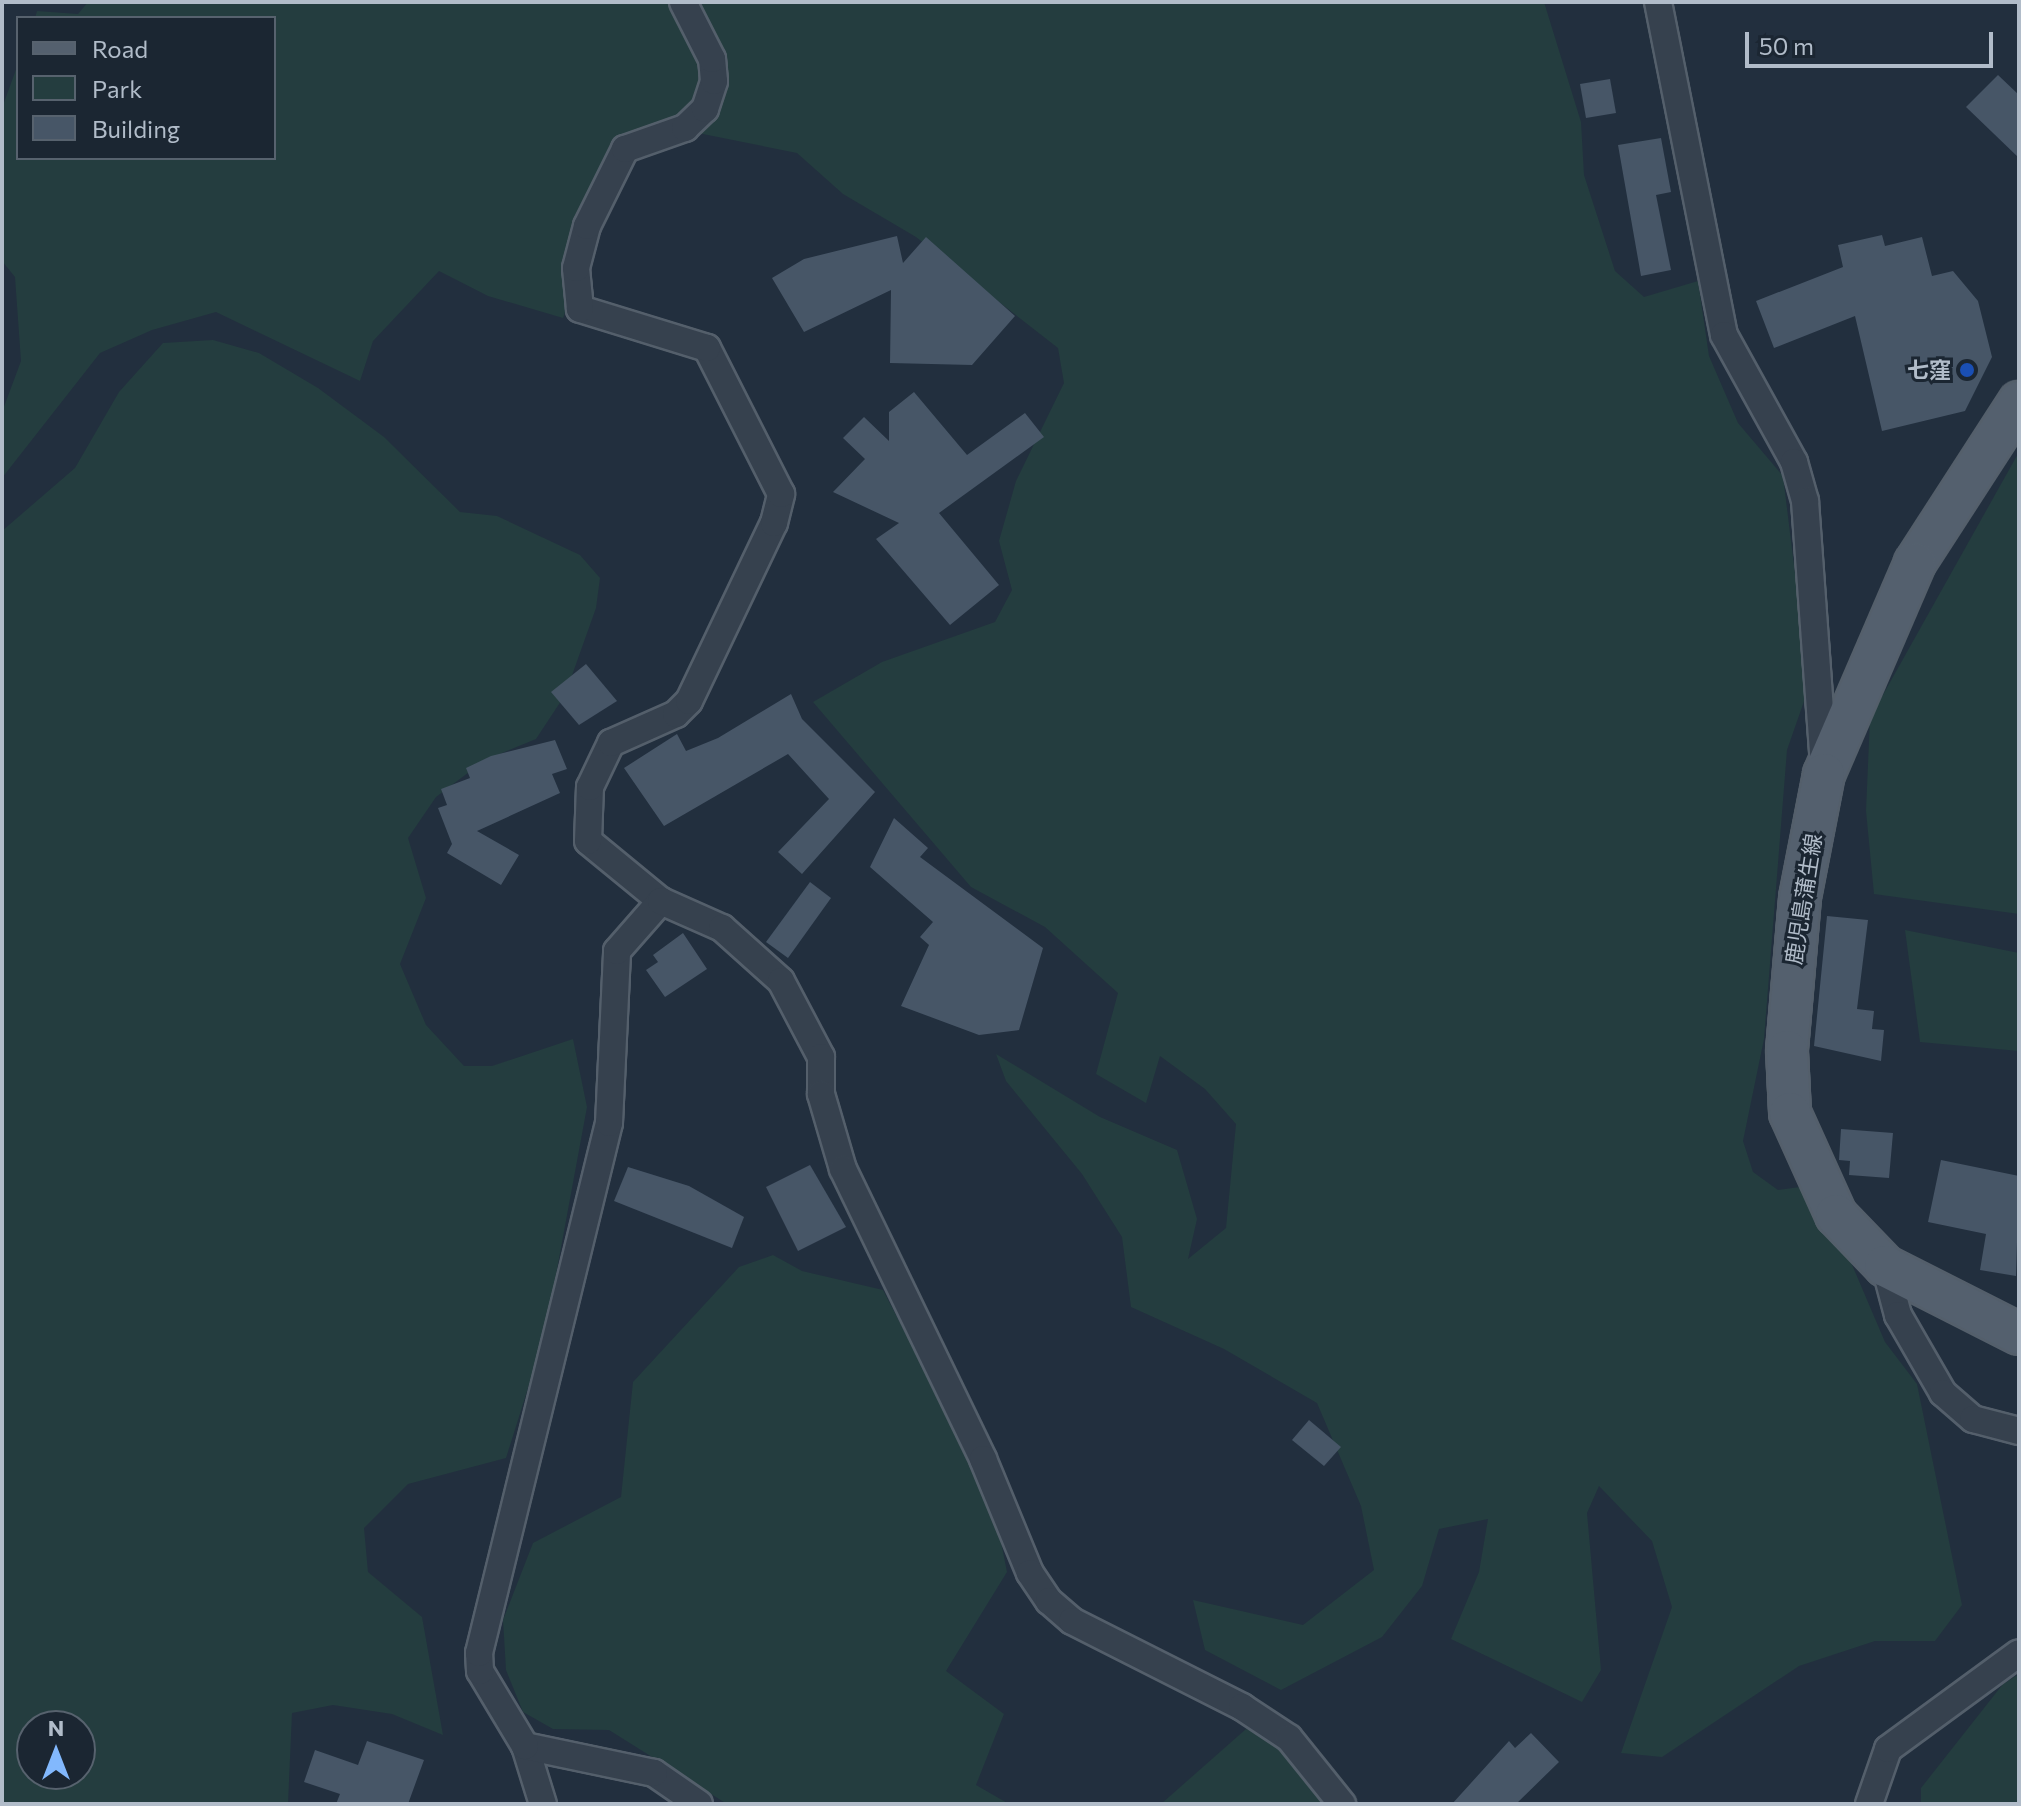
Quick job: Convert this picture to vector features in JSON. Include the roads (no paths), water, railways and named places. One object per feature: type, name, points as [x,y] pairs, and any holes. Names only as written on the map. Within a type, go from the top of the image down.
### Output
[{"type":"main road","name":"鹿児島蒲生線","points":[[2019,402],[1915,563],[1824,774],[1791,973],[1790,1113],[1836,1215],[1885,1266],[2019,1334]]},
{"type":"street","points":[[683,2],[712,59],[714,81],[705,109],[685,128],[625,149],[587,226],[576,268],[580,309],[707,348],[781,494],[774,523],[689,701],[676,714],[611,743],[590,787],[588,841],[661,901],[722,928],[781,981],[821,1057],[821,1094],[843,1169],[983,1459],[1030,1573],[1049,1601],[1072,1621],[1242,1707],[1289,1738],[1342,1804]]},
{"type":"street","points":[[1658,2],[1724,335],[1794,462],[1805,501],[1824,774]]},
{"type":"street","points":[[543,1804],[525,1746],[480,1671],[479,1653],[609,1123],[617,951],[661,901]]},
{"type":"street","points":[[1885,1266],[1898,1315],[1943,1393],[1973,1419],[2019,1431]]},
{"type":"street","points":[[1869,1804],[1888,1749],[2019,1653]]},
{"type":"street","points":[[525,1746],[654,1773],[699,1804]]},
{"type":"place","name":"七窪","points":[[1967,370]]}]
